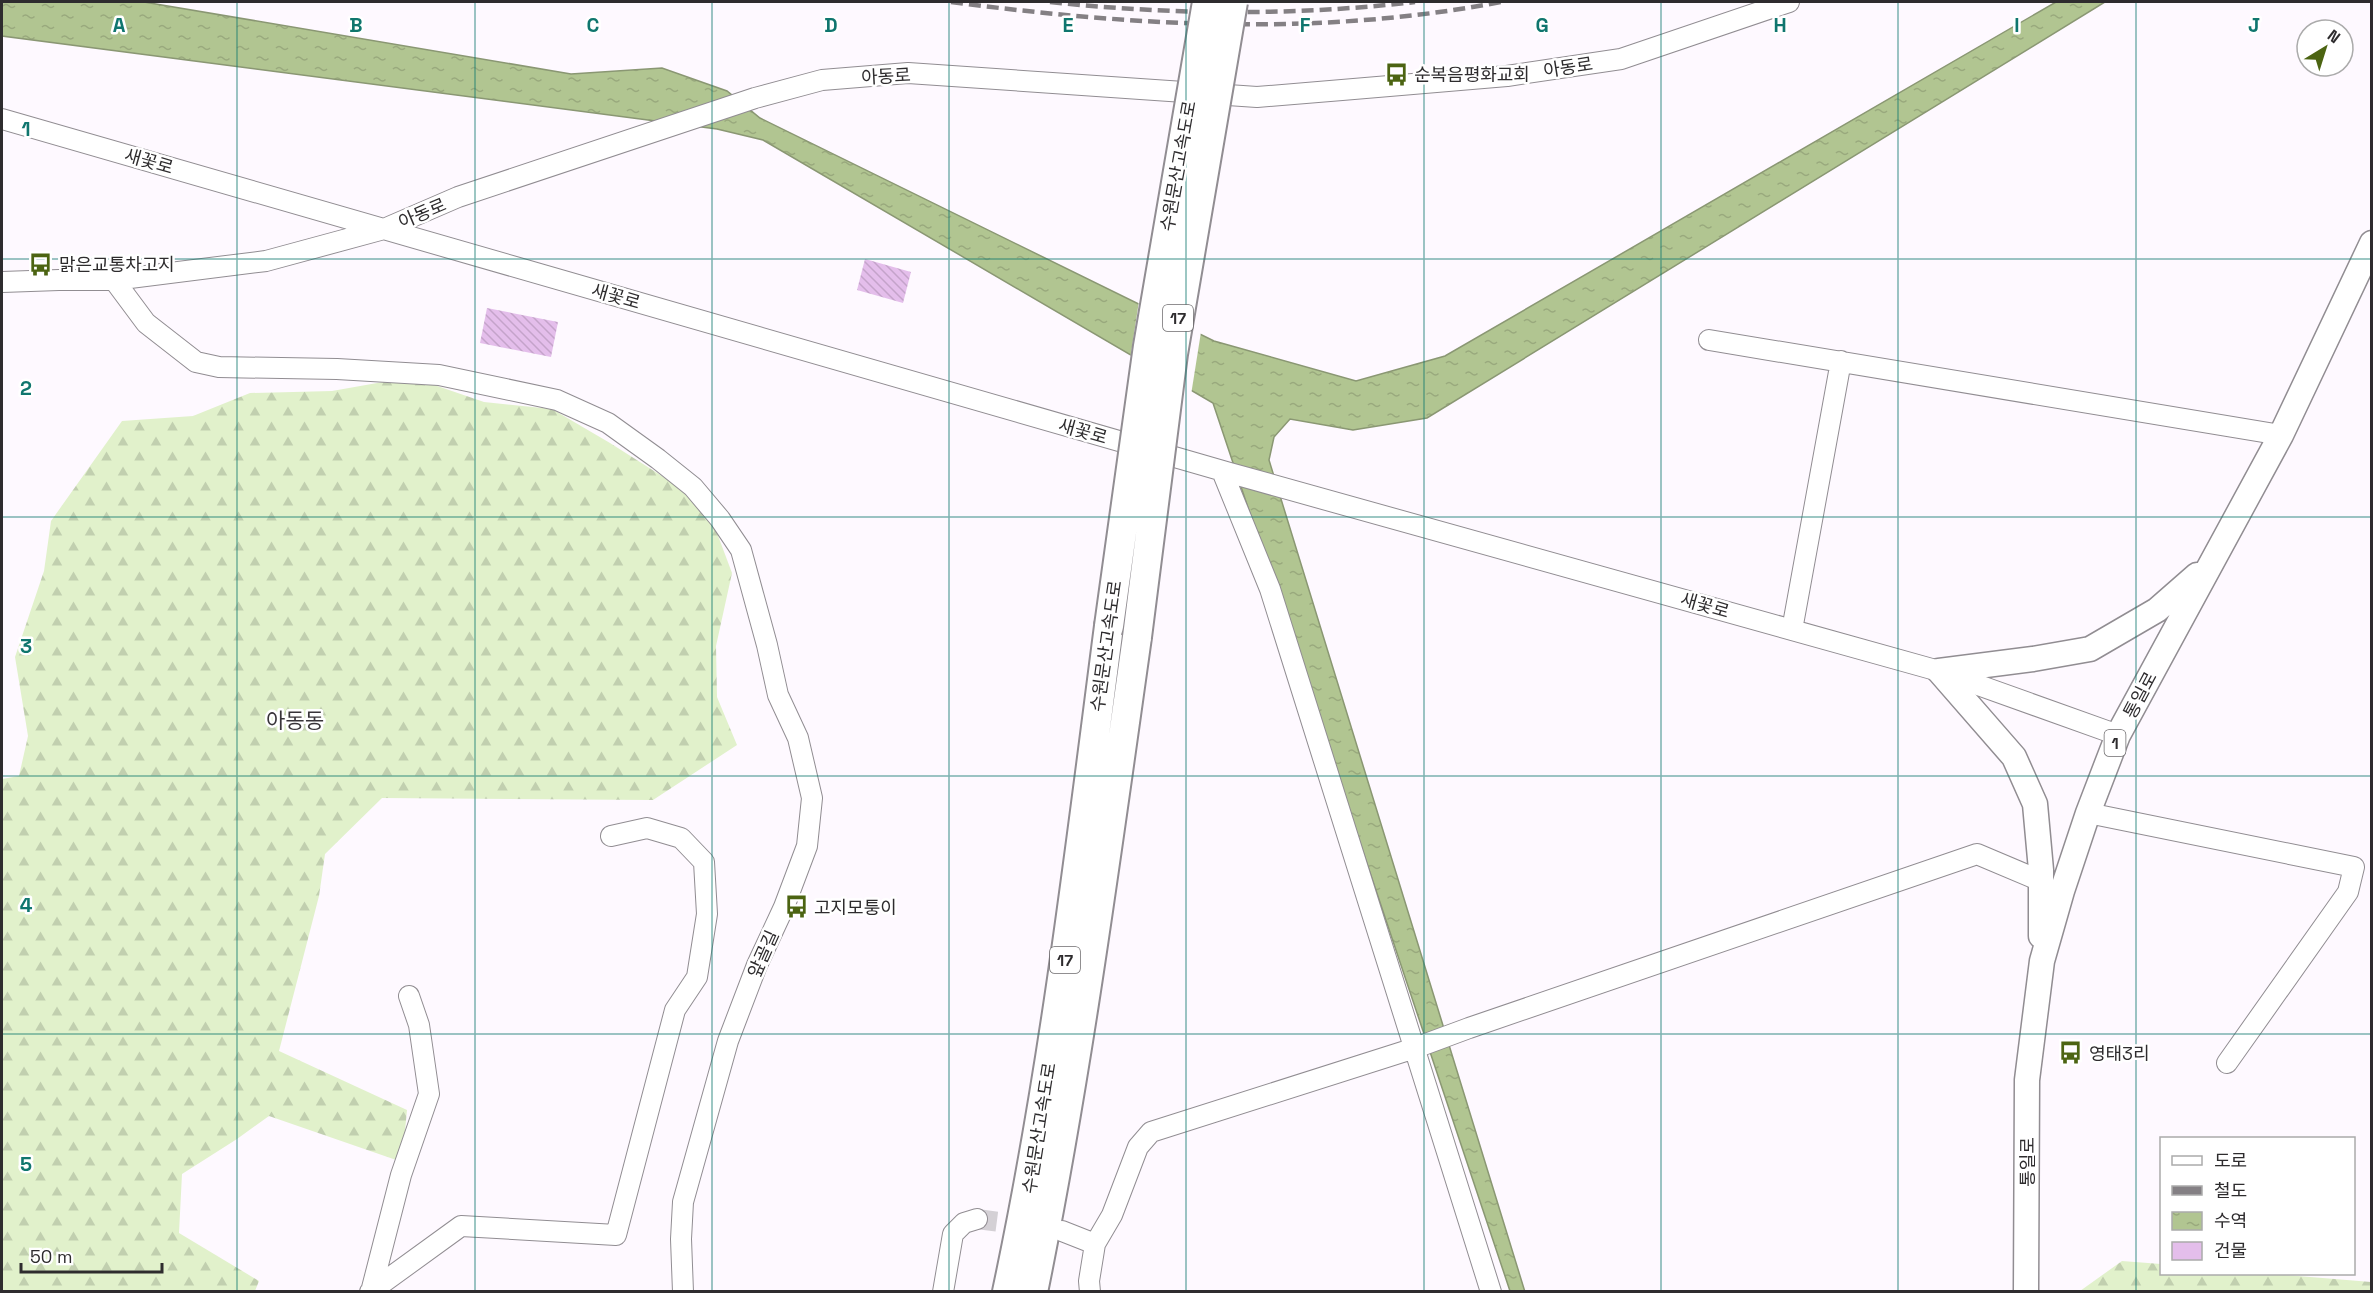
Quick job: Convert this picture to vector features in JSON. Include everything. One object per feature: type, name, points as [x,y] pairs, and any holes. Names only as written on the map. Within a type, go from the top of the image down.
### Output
[{"type":"highway","name":"수원문산고속도로","points":[[1007,1292],[1026,1205],[1062,986],[1108,627],[1148,346],[1207,2]]},
{"type":"highway","name":"수원문산고속도로","points":[[1033,1292],[1053,1193],[1090,972],[1137,637],[1173,354],[1233,2]]},
{"type":"main road","name":"통일로","points":[[2026,1292],[2027,1080],[2042,961],[2088,813],[2118,735],[2281,435],[2372,243]]},
{"type":"main road","points":[[1940,671],[2090,649],[2157,610],[2208,566]]},
{"type":"main road","points":[[1940,671],[2014,757],[2035,804],[2041,881],[2042,961]]},
{"type":"street","name":"아동로","points":[[2,282],[114,280],[266,261],[384,229],[458,197],[755,98],[822,80],[908,73],[1257,97],[1507,76],[1621,58],[1789,2]]},
{"type":"street","name":"새꽃로","points":[[2,119],[1226,472],[1940,671],[2118,735]]},
{"type":"street","name":"앞골길","points":[[114,280],[146,323],[196,362],[219,368],[337,369],[439,375],[557,400],[608,423],[658,459],[693,488],[720,519],[741,550],[765,634],[778,695],[798,738],[812,798],[807,846],[728,1041],[683,1202],[681,1239],[683,1292]]},
{"type":"street","points":[[1709,340],[2281,435]]},
{"type":"street","points":[[1792,630],[1841,361]]},
{"type":"street","points":[[1226,472],[1270,589],[1418,1047],[1491,1292]]},
{"type":"street","points":[[2088,813],[2363,868],[2227,1063]]},
{"type":"street","points":[[371,1290],[461,1226],[616,1235],[675,1010],[697,977],[707,915],[704,862],[681,838],[647,828],[611,836]]},
{"type":"street","points":[[1090,1292],[1089,1281],[1095,1244],[1112,1215],[1138,1147],[1151,1132],[1418,1047],[1977,854],[2041,881]]},
{"type":"street","points":[[371,1290],[401,1175],[429,1094],[419,1025],[409,996]]},
{"type":"street","points":[[944,1292],[953,1234],[964,1223],[977,1219]]},
{"type":"street","points":[[1062,1231],[1095,1244]]},
{"type":"green space","points":[[411,377],[484,402],[552,409],[673,483],[711,517],[732,573],[716,646],[717,697],[737,745],[653,800],[382,798],[325,854],[319,896],[279,1051],[407,1110],[402,1162],[269,1116],[182,1174],[179,1233],[259,1281],[255,1291],[2,1291],[2,779],[19,776],[28,736],[15,657],[44,571],[51,521],[122,421],[193,416],[250,393],[332,391]]},
{"type":"green space","points":[[2122,1261],[2160,1264],[2160,1275],[2285,1275],[2371,1282],[2371,1291],[2080,1291]]},
{"type":"water","points":[[2,2],[144,2],[571,74],[662,68],[727,91],[760,118],[1214,341],[1356,381],[1445,356],[2056,2],[2105,2],[1427,418],[1353,430],[1290,419],[1274,437],[1269,460],[1525,1292],[1510,1291],[1213,403],[763,140],[717,129],[2,36]]},
{"type":"pier","points":[[1139,301],[1201,332],[1191,395],[1130,360]]},
{"type":"building","points":[[865,259],[911,272],[903,303],[857,290]]},
{"type":"building","points":[[487,308],[558,322],[551,357],[480,343]]},
{"type":"tunnel","points":[[977,1219],[1031,1226]]},
{"type":"railway","points":[[951,2],[1089,17],[1226,24],[1295,24],[1363,20],[1432,13],[1501,2]]},
{"type":"railway","points":[[1050,2],[1141,9],[1232,12],[1324,10],[1415,2]]},
{"type":"place","name":"순복음평화교회","points":[[1396,74]]},
{"type":"place","name":"맑은교통차고지","points":[[41,264]]},
{"type":"place","name":"고지모퉁이","points":[[796,907]]},
{"type":"place","name":"영태3리","points":[[2071,1053]]},
{"type":"district","name":"아동동","points":[[295,720]]}]
